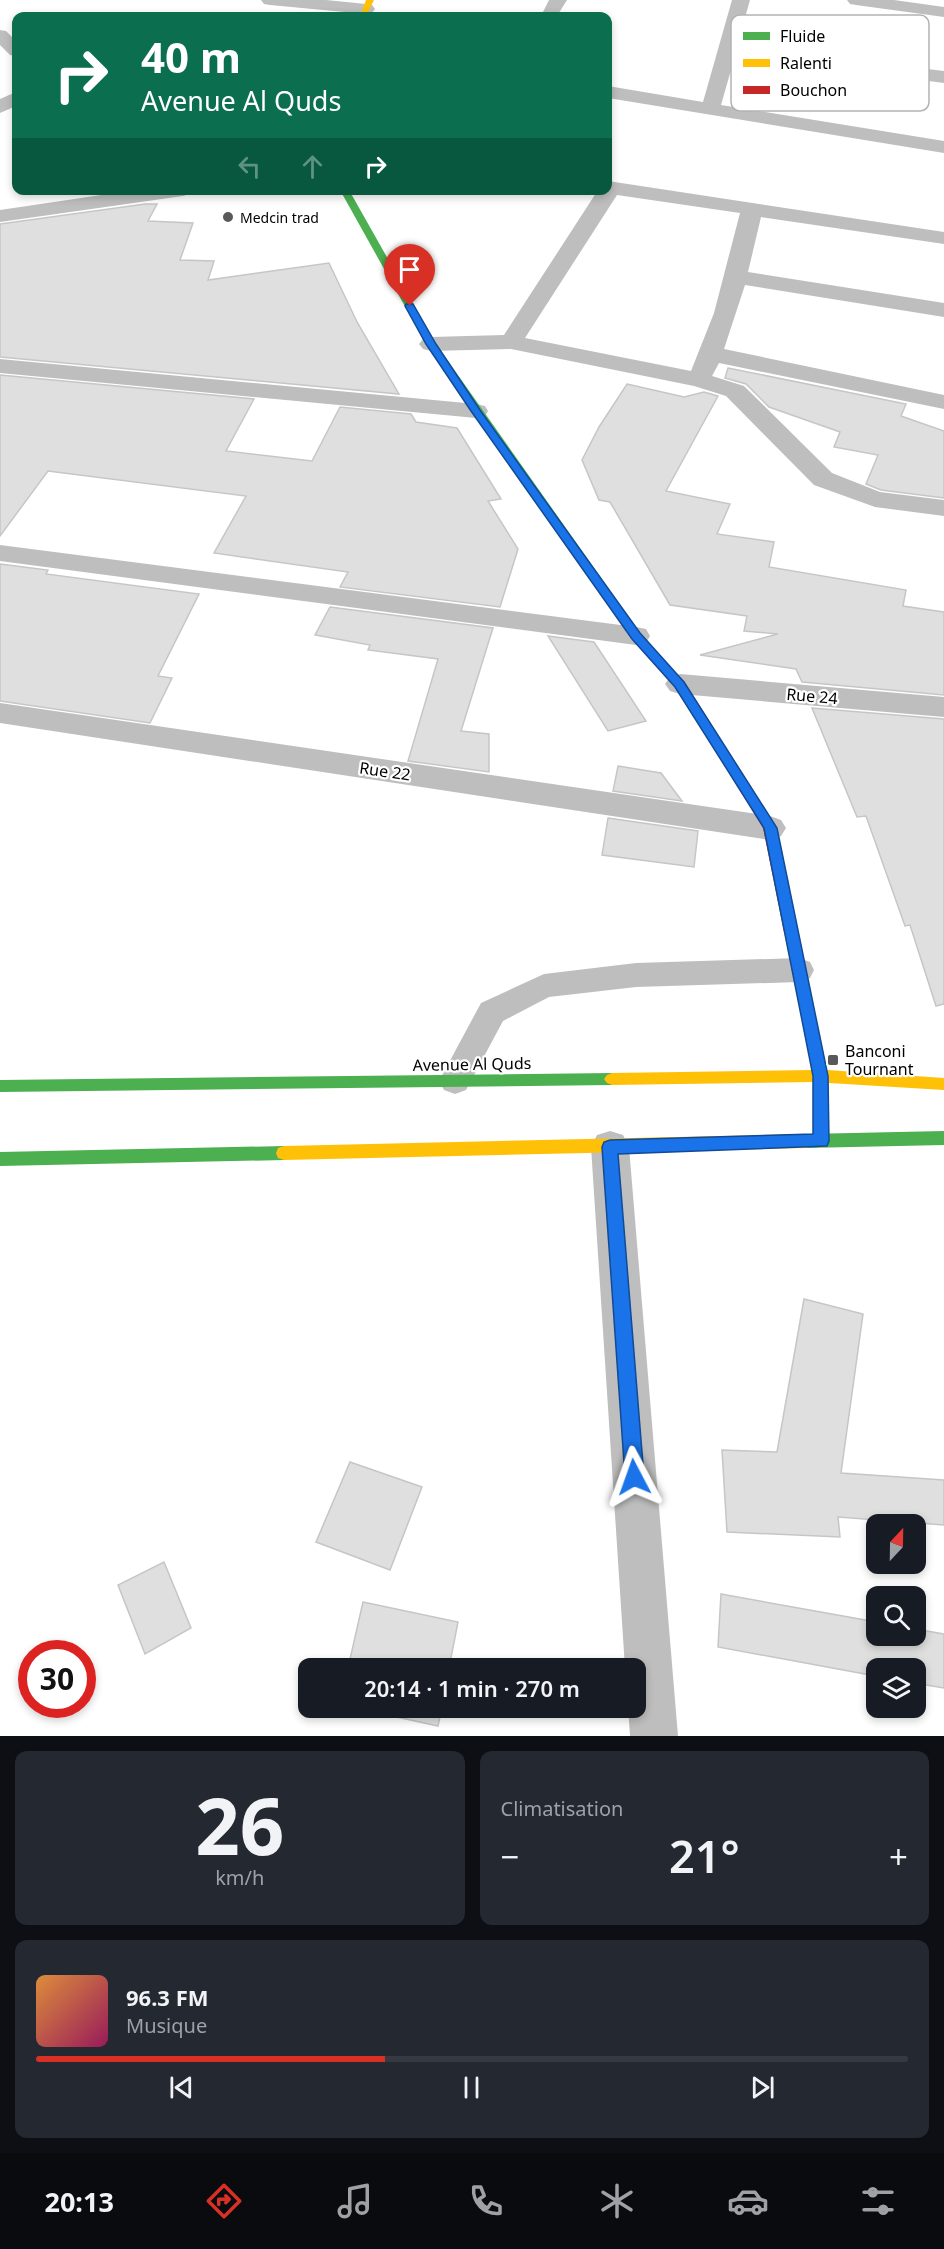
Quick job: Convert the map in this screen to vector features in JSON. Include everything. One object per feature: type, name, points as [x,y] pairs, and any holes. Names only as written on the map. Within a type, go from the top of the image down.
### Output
[{"type":"main road","points":[[347,195],[431,344],[636,636],[680,684],[770,828],[821,1076],[821,1141]]},
{"type":"main road","name":"Avenue Al Quds","points":[[0,1086],[821,1076],[944,1084]]},
{"type":"main road","points":[[0,1159],[944,1138]]},
{"type":"street","points":[[270,0],[366,9]]},
{"type":"street","points":[[737,15],[741,0]]},
{"type":"street","points":[[856,0],[944,12]]},
{"type":"street","points":[[0,35],[12,48]]},
{"type":"street","points":[[711,108],[731,38]]},
{"type":"street","points":[[929,75],[944,77]]},
{"type":"street","points":[[612,93],[944,147]]},
{"type":"street","points":[[612,187],[944,238]]},
{"type":"street","points":[[0,216],[148,195]]},
{"type":"street","points":[[511,342],[604,195]]},
{"type":"street","points":[[699,380],[712,354],[736,277],[752,209]]},
{"type":"street","points":[[736,277],[944,310]]},
{"type":"street","points":[[431,344],[511,342],[699,380],[735,391],[823,479],[850,492],[875,499],[944,508]]},
{"type":"street","points":[[712,354],[944,402]]},
{"type":"street","points":[[0,366],[476,411]]},
{"type":"street","points":[[0,553],[636,636]]},
{"type":"street","name":"Rue 24","points":[[680,684],[944,707]]},
{"type":"street","name":"Rue 22","points":[[0,714],[770,828]]},
{"type":"street","points":[[610,1147],[654,1736]]},
{"type":"lane","points":[[455,1081],[492,1012],[544,986],[636,975],[799,970]]},
{"type":"building","points":[[157,204],[148,221],[193,223],[180,260],[214,261],[208,280],[329,263],[357,322],[399,394],[0,357],[0,224]]},
{"type":"building","points":[[728,368],[906,404],[901,416],[944,431],[944,498],[881,490],[866,484],[878,455],[834,447],[840,432],[769,407],[746,384],[725,378]]},
{"type":"building","points":[[0,375],[254,399],[226,451],[312,461],[340,407],[411,414],[416,422],[457,428],[501,499],[488,501],[518,549],[500,607],[340,587],[348,572],[214,553],[246,496],[48,471],[0,536]]},
{"type":"building","points":[[627,384],[684,397],[704,392],[718,396],[666,491],[730,504],[717,534],[774,542],[769,567],[906,590],[903,606],[944,612],[944,695],[802,682],[796,669],[700,655],[778,634],[744,631],[747,616],[670,605],[610,502],[599,500],[582,460],[599,427]]},
{"type":"building","points":[[0,564],[48,570],[46,574],[199,594],[158,676],[172,678],[150,723],[0,701]]},
{"type":"building","points":[[330,607],[493,628],[461,731],[489,734],[489,772],[408,761],[438,659],[368,650],[370,645],[315,635]]},
{"type":"building","points":[[548,636],[594,642],[646,721],[608,731]]},
{"type":"building","points":[[812,708],[944,719],[944,1004],[936,1006],[910,925],[905,926],[866,816],[857,817]]},
{"type":"building","points":[[618,766],[661,773],[682,801],[613,791]]},
{"type":"building","points":[[608,818],[698,831],[694,867],[602,855]]},
{"type":"building","points":[[804,1299],[863,1314],[841,1473],[944,1480],[944,1525],[926,1524],[926,1514],[866,1514],[866,1519],[838,1517],[840,1537],[727,1532],[722,1450],[777,1452]]},
{"type":"building","points":[[350,1462],[422,1487],[390,1570],[316,1542]]},
{"type":"building","points":[[164,1562],[191,1628],[145,1654],[118,1585]]},
{"type":"building","points":[[721,1594],[866,1620],[866,1646],[926,1646],[926,1631],[944,1634],[944,1688],[926,1685],[926,1658],[866,1658],[866,1674],[718,1647]]},
{"type":"building","points":[[363,1602],[458,1622],[451,1658],[350,1658]]},
{"type":"building","points":[[401,1718],[440,1718],[438,1726]]},
{"type":"traffic: fast","points":[[347,195],[431,344],[636,636],[672,676]]},
{"type":"traffic: fast","points":[[0,1086],[612,1079]]},
{"type":"traffic: fast","points":[[806,1141],[944,1138]]},
{"type":"traffic: fast","points":[[0,1159],[284,1153]]},
{"type":"traffic: slow","points":[[365,12],[370,0]]},
{"type":"traffic: slow","points":[[791,932],[821,1076],[821,1141]]},
{"type":"traffic: slow","points":[[612,1079],[821,1076],[944,1084]]},
{"type":"traffic: slow","points":[[284,1153],[806,1141]]},
{"type":"traffic: jam","points":[[672,676],[680,684],[770,828],[791,932]]},
{"type":"place","name":"Medcin trad","points":[[228,217]]},
{"type":"place","name":"Banconi Tournant","points":[[833,1060]]},
{"type":"route","points":[[410,306],[431,344],[476,411],[636,636],[680,684],[770,828],[821,1076],[821,1141],[610,1147],[634,1477]]}]
